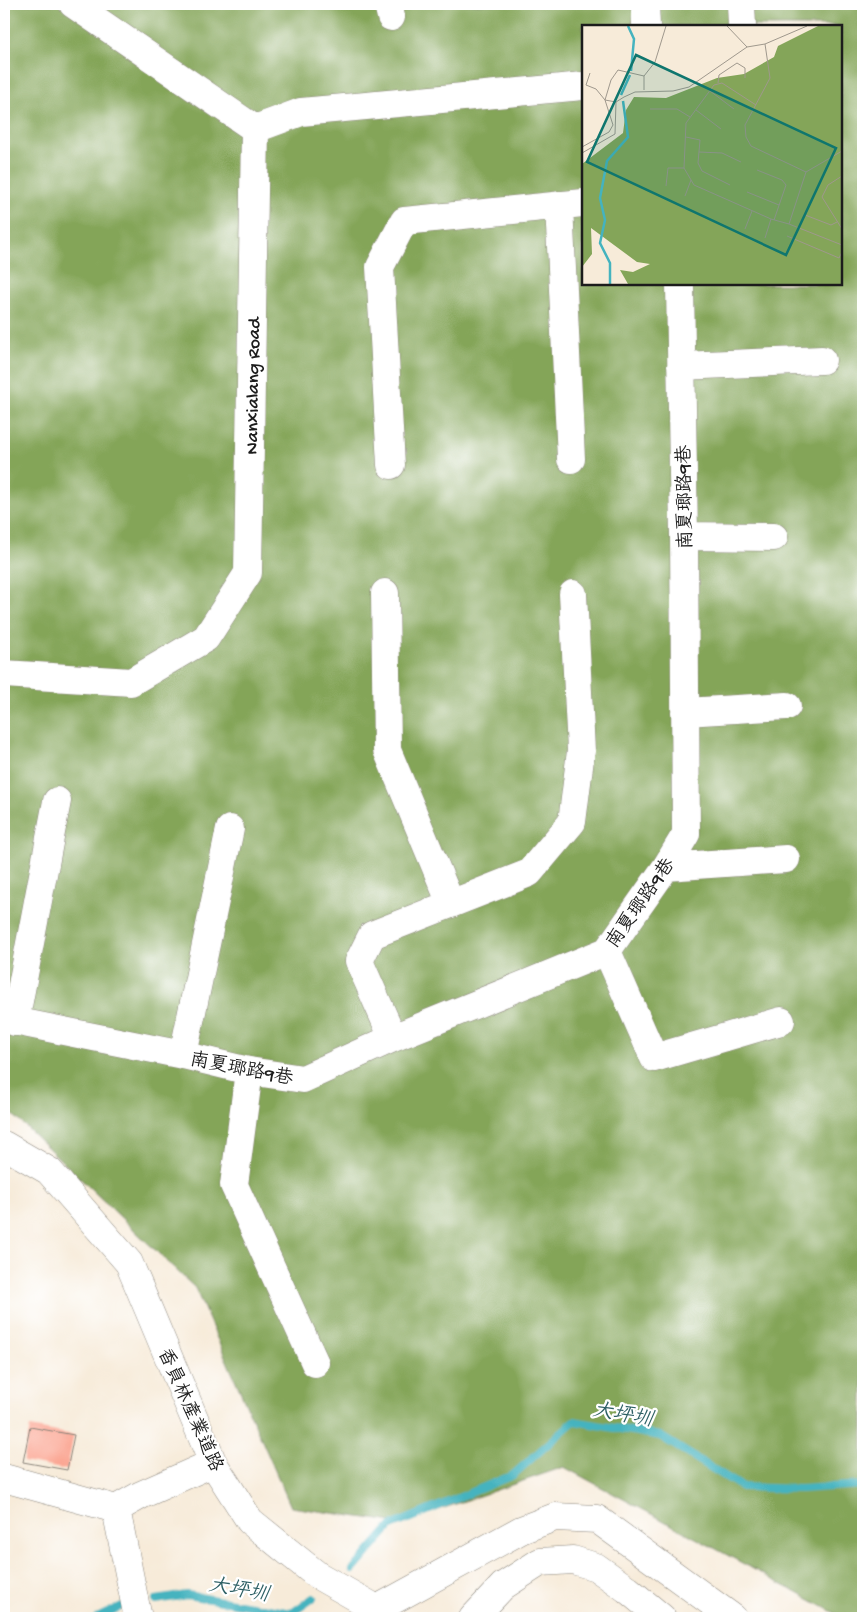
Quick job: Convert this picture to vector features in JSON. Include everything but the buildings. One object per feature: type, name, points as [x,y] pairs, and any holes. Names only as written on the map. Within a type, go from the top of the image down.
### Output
[{"type":"street","points":[[73,4],[255,129],[302,112],[582,86]]},
{"type":"street","points":[[645,4],[646,25]]},
{"type":"street","points":[[741,4],[742,25]]},
{"type":"street","name":"Nanxialang Road","points":[[4,674],[131,682],[206,638],[248,572],[255,129]]},
{"type":"street","points":[[391,465],[380,267],[404,221],[571,204],[571,460]]},
{"type":"street","name":"南夏瑯路9巷","points":[[9,1021],[182,1055],[249,1071],[303,1079],[393,1038],[606,951],[666,867],[686,834],[680,285]]},
{"type":"street","points":[[681,366],[822,360]]},
{"type":"street","points":[[684,536],[774,538]]},
{"type":"street","points":[[385,593],[387,750],[451,904]]},
{"type":"street","points":[[393,1038],[359,961],[372,935],[529,873],[572,822],[581,751],[573,594]]},
{"type":"street","points":[[685,712],[786,706]]},
{"type":"street","points":[[9,1021],[58,801]]},
{"type":"street","points":[[182,1055],[230,829]]},
{"type":"street","points":[[666,867],[786,859]]},
{"type":"street","points":[[606,951],[654,1058],[781,1020]]},
{"type":"street","points":[[249,1071],[234,1185],[315,1363]]},
{"type":"street","name":"香員林產業道路","points":[[4,1145],[49,1172],[128,1263],[213,1463],[250,1521],[317,1575],[379,1614],[521,1530],[555,1517],[597,1519],[733,1618]]},
{"type":"street","points":[[4,1478],[116,1509],[141,1495],[213,1463]]},
{"type":"street","points":[[116,1509],[138,1618]]},
{"type":"street","points":[[473,1618],[503,1586],[540,1562],[572,1560],[596,1567],[627,1589],[662,1618]]},
{"type":"green space","points":[[4,4],[863,4],[863,1618],[844,1618],[564,1467],[400,1523],[291,1507],[195,1288],[4,1106]]},
{"type":"waterway","name":"大坪圳","points":[[353,1570],[391,1526],[513,1475],[574,1421],[660,1436],[742,1487],[801,1489],[863,1485]]},
{"type":"waterway","name":"大坪圳","points":[[156,1600],[187,1595],[292,1613],[313,1598]]},
{"type":"waterway","name":"大坪圳","points":[[97,1618],[124,1605]]}]
